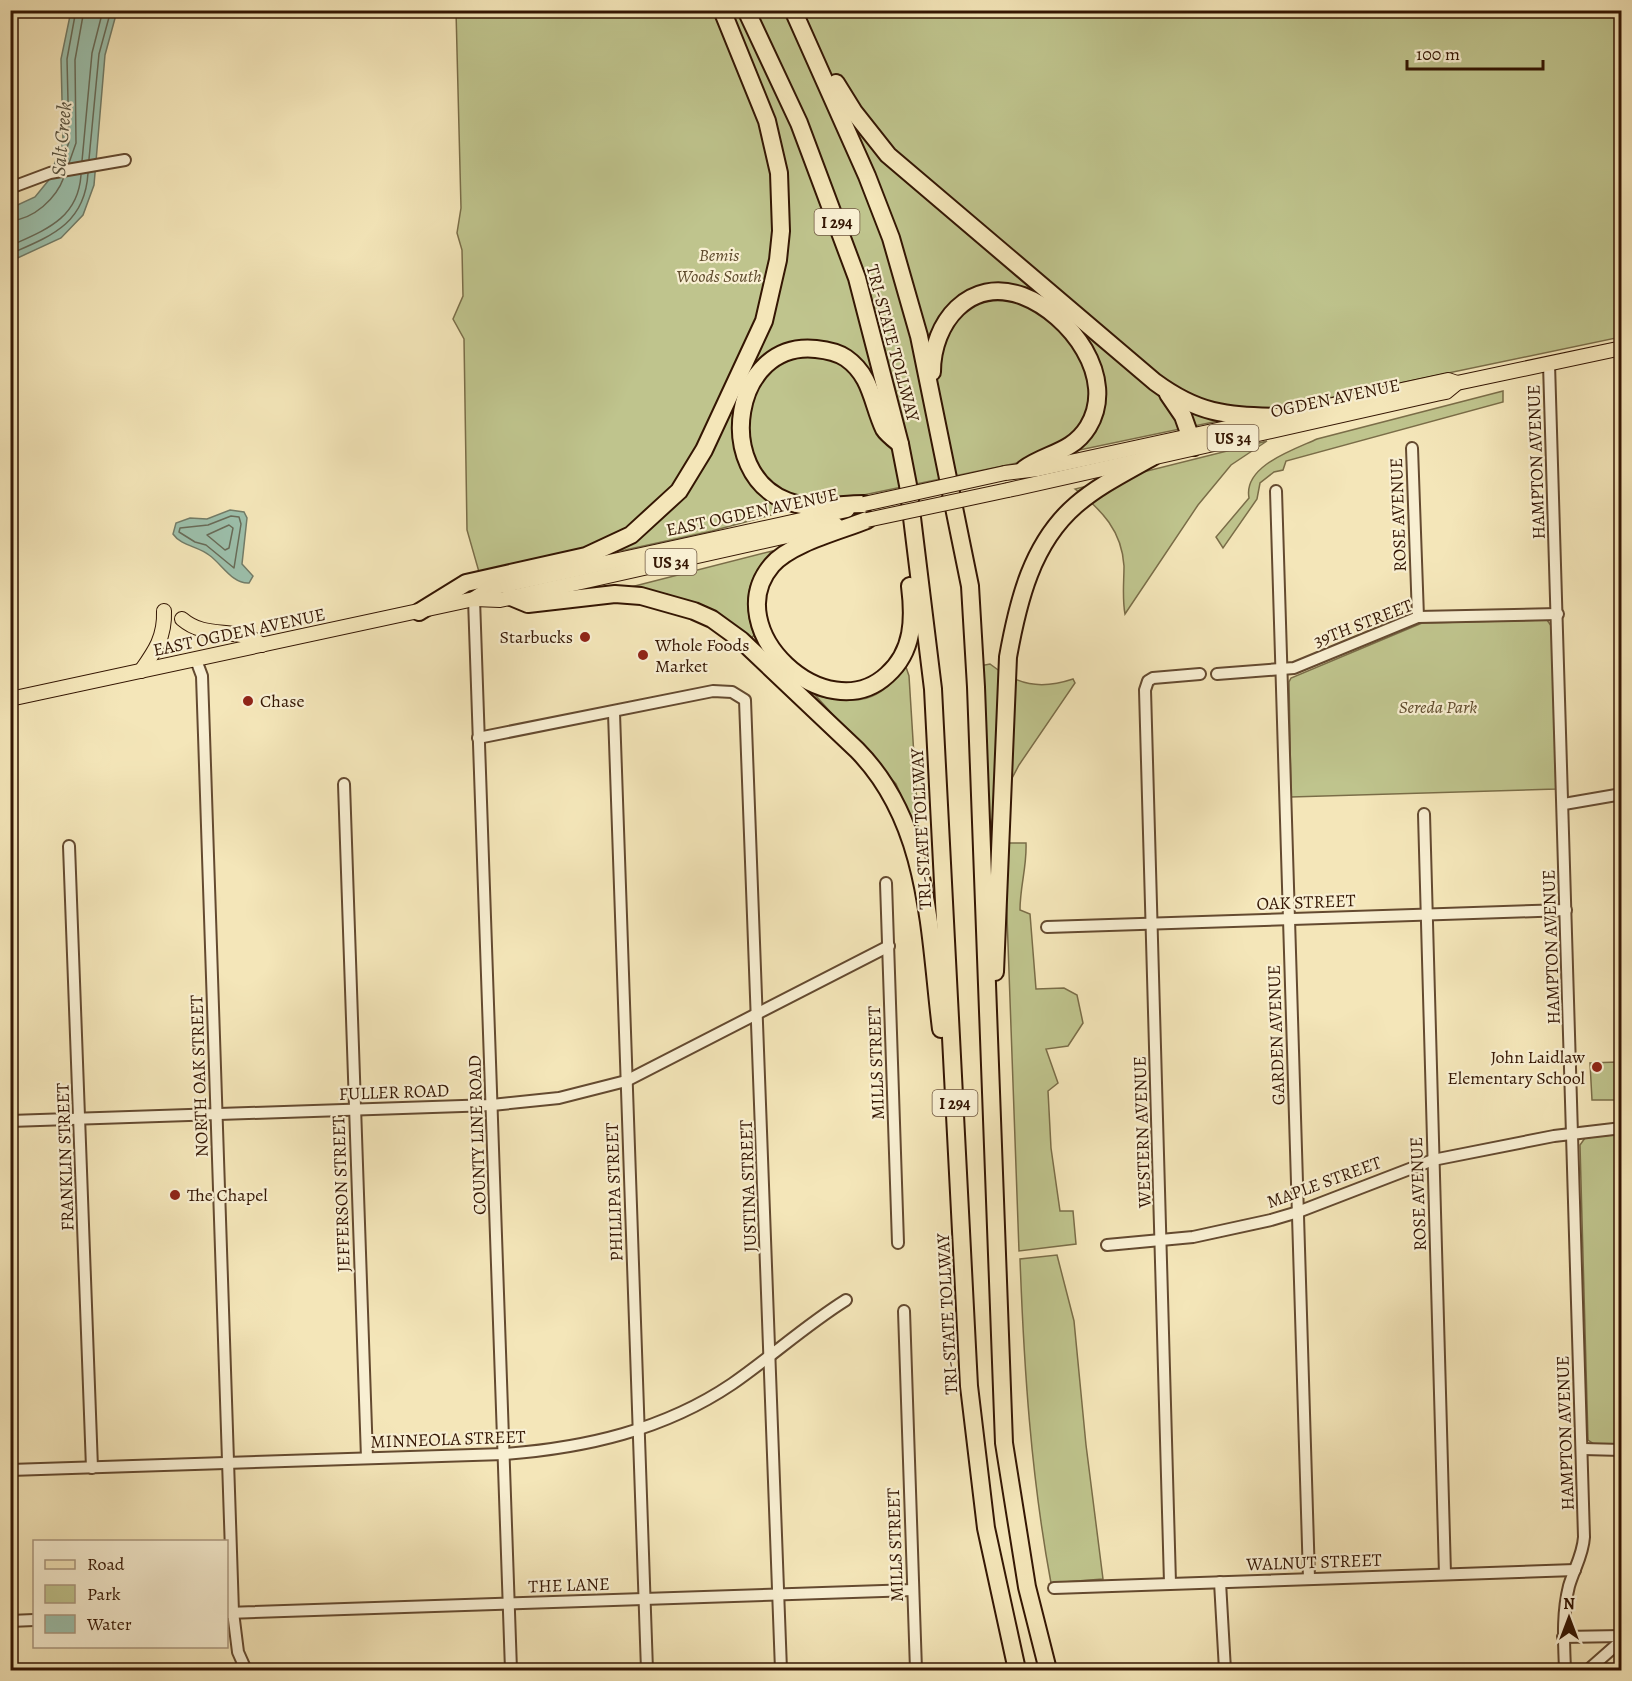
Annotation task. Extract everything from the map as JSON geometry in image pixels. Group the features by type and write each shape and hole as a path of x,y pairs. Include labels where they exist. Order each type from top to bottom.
{"highway":[{"path":"419,612 466,583 586,556 631,535 679,492 704,450 764,321 778,260 781,231 779,173 767,121 723,10"},
{"name":"TRI-STATE TOLLWAY","path":"746,10 799,123 837,220 874,338 900,444 915,532 933,689 969,1386 986,1528 1017,1671"},
{"name":"TRI-STATE TOLLWAY","path":"793,10 867,176 891,238 919,336 942,439 970,586 990,1039 1004,1443 1025,1577 1048,1671"},
{"path":"801,30 828,68 854,112 888,155 1164,389 1184,401 1218,414 1279,417"},
{"path":"942,439 932,376 932,359 939,332 955,309 980,295 994,292 1021,296 1051,312 1066,326 1089,359 1098,389 1094,414 1082,435 1065,450 1036,460 1024,469"},
{"path":"866,512 804,506 771,494 759,484 745,461 741,430 744,405 752,382 771,360 793,349 807,348 834,352 846,358 863,375 872,391 884,430 900,444"},
{"path":"1164,389 1182,415 1193,442"},
{"path":"990,1039 999,924 1008,657 1016,611 1038,550 1050,533 1076,505 1154,456"},
{"path":"866,512 784,554 772,565 759,592 757,610 761,629 771,647 801,677 826,688 842,691 866,688 884,678 899,662 911,635 912,602 907,564 915,532"},
{"path":"511,597 528,604 615,594 641,596 694,611 712,619 741,640 875,768 896,800 908,829 923,884 949,1097 956,1120"}],"main road":[{"name":"OGDEN AVENUE","path":"1005,473 1193,442 1446,392 1457,383 1622,348"},
{"name":"OGDEN AVENUE","path":"1008,490 1154,456 1279,417 1448,380 1457,383"},
{"name":"EAST OGDEN AVENUE","path":"10,699 474,599 500,600 866,512 1005,473"},
{"name":"EAST OGDEN AVENUE","path":"474,599 491,588 844,511 866,512 1008,490"},
{"path":"141,671 159,646 165,629 164,611"},
{"path":"182,619 191,627 208,633 248,636 262,645"}],"street":[{"path":"10,188 50,173 125,160"},
{"name":"HAMPTON AVENUE","path":"1549,364 1584,1546 1567,1596 1563,1637 1565,1671"},
{"name":"ROSE AVENUE","path":"1412,448 1418,617"},
{"name":"GARDEN AVENUE","path":"1276,491 1309,1578"},
{"name":"COUNTY LINE ROAD","path":"474,599 511,1671"},
{"name":"39TH STREET","path":"1217,674 1283,671 1418,617 1558,614"},
{"name":"NORTH OAK STREET","path":"195,660 202,679 229,1463 230,1613 238,1652 246,1671"},
{"name":"WESTERN AVENUE","path":"1170,1583 1145,690 1148,681 1158,677 1200,674"},
{"name":"JUSTINA STREET","path":"614,713 713,691 732,692 745,700 781,1671"},
{"path":"478,738 614,713"},
{"name":"PHILLIPA STREET","path":"614,713 647,1671"},
{"name":"JEFFERSON STREET","path":"344,784 367,1458"},
{"path":"1563,804 1622,794"},
{"name":"ROSE AVENUE","path":"1424,814 1445,1574"},
{"name":"FRANKLIN STREET","path":"69,846 92,1468"},
{"name":"MILLS STREET","path":"886,883 898,1243"},
{"name":"OAK STREET","path":"1047,927 1566,910"},
{"name":"FULLER ROAD","path":"10,1121 492,1105 559,1098 626,1081 889,946"},
{"name":"MAPLE STREET","path":"1107,1245 1193,1237 1298,1212 1433,1160 1573,1133 1622,1128"},
{"name":"MINNEOLA STREET","path":"10,1470 504,1454 580,1446 638,1430 701,1402 770,1357 846,1300"},
{"name":"MILLS STREET","path":"904,1311 916,1671"},
{"path":"1582,1449 1622,1450"},
{"name":"WALNUT STREET","path":"1054,1588 1575,1570"},
{"path":"1220,1582 1225,1671"},
{"name":"THE LANE","path":"230,1613 913,1590"},
{"path":"10,1621 33,1620"},
{"path":"1563,1637 1622,1638"},
{"path":"1588,1671 1622,1638"}],"green space":[{"name":"Bemis Woods South","path":"456,11 1621,11 1621,337 782,512 712,531 625,550 479,572 467,530 464,339 453,319 463,296 462,250 457,233 461,208"},
{"path":"1503,391 1503,402 1286,461 1283,470 1274,472 1260,483 1257,499 1223,548 1216,537 1249,498 1249,487 1254,477 1262,468 1283,454 1317,439"},
{"path":"1267,441 1231,465 1198,505 1125,614 1124,566 1115,532 1102,513 1075,489"},
{"path":"772,551 757,571 749,590 748,611 754,635 751,639 705,607 666,594 627,588"},
{"name":"Sereda Park","path":"1547,620 1552,627 1556,789 1291,797 1289,682 1291,678 1422,623"},
{"path":"990,664 1010,677 1029,684 1050,684 1073,679 1075,683 1019,765 994,812 986,848 979,666"},
{"path":"906,667 909,676 919,836 896,784 815,695 843,700 866,698 886,688"},
{"path":"1009,843 1026,843 1020,910 1030,914 1036,989 1064,988 1077,995 1083,1023 1068,1046 1046,1049 1058,1083 1048,1091 1051,1148 1060,1211 1073,1211 1076,1244 1019,1251 1005,860"},
{"path":"1617,1062 1618,1100 1592,1100 1590,1063"},
{"path":"1621,1134 1621,1444 1594,1444 1588,1440 1580,1145 1585,1138"},
{"path":"1057,1255 1074,1321 1086,1445 1103,1579 1051,1583 1038,1503 1030,1422 1020,1259"}],"water":[{"path":"71,11 117,11 105,55 94,185 83,215 61,238 11,261 11,208 35,197 48,181 63,141 61,59"},
{"path":"230,510 244,512 247,518 242,564 253,576 249,583 237,580 209,555 180,541 173,534 176,523 190,518 207,519"}],"place":[{"name":"Starbucks","path":"585,637"},
{"name":"Whole Foods Market","path":"643,655"},
{"name":"Chase","path":"248,701"},
{"name":"John Laidlaw Elementary School","path":"1597,1067"},
{"name":"The Chapel","path":"175,1195"}],"water label":[{"name":"Salt Creek","path":"61,139"}]}
